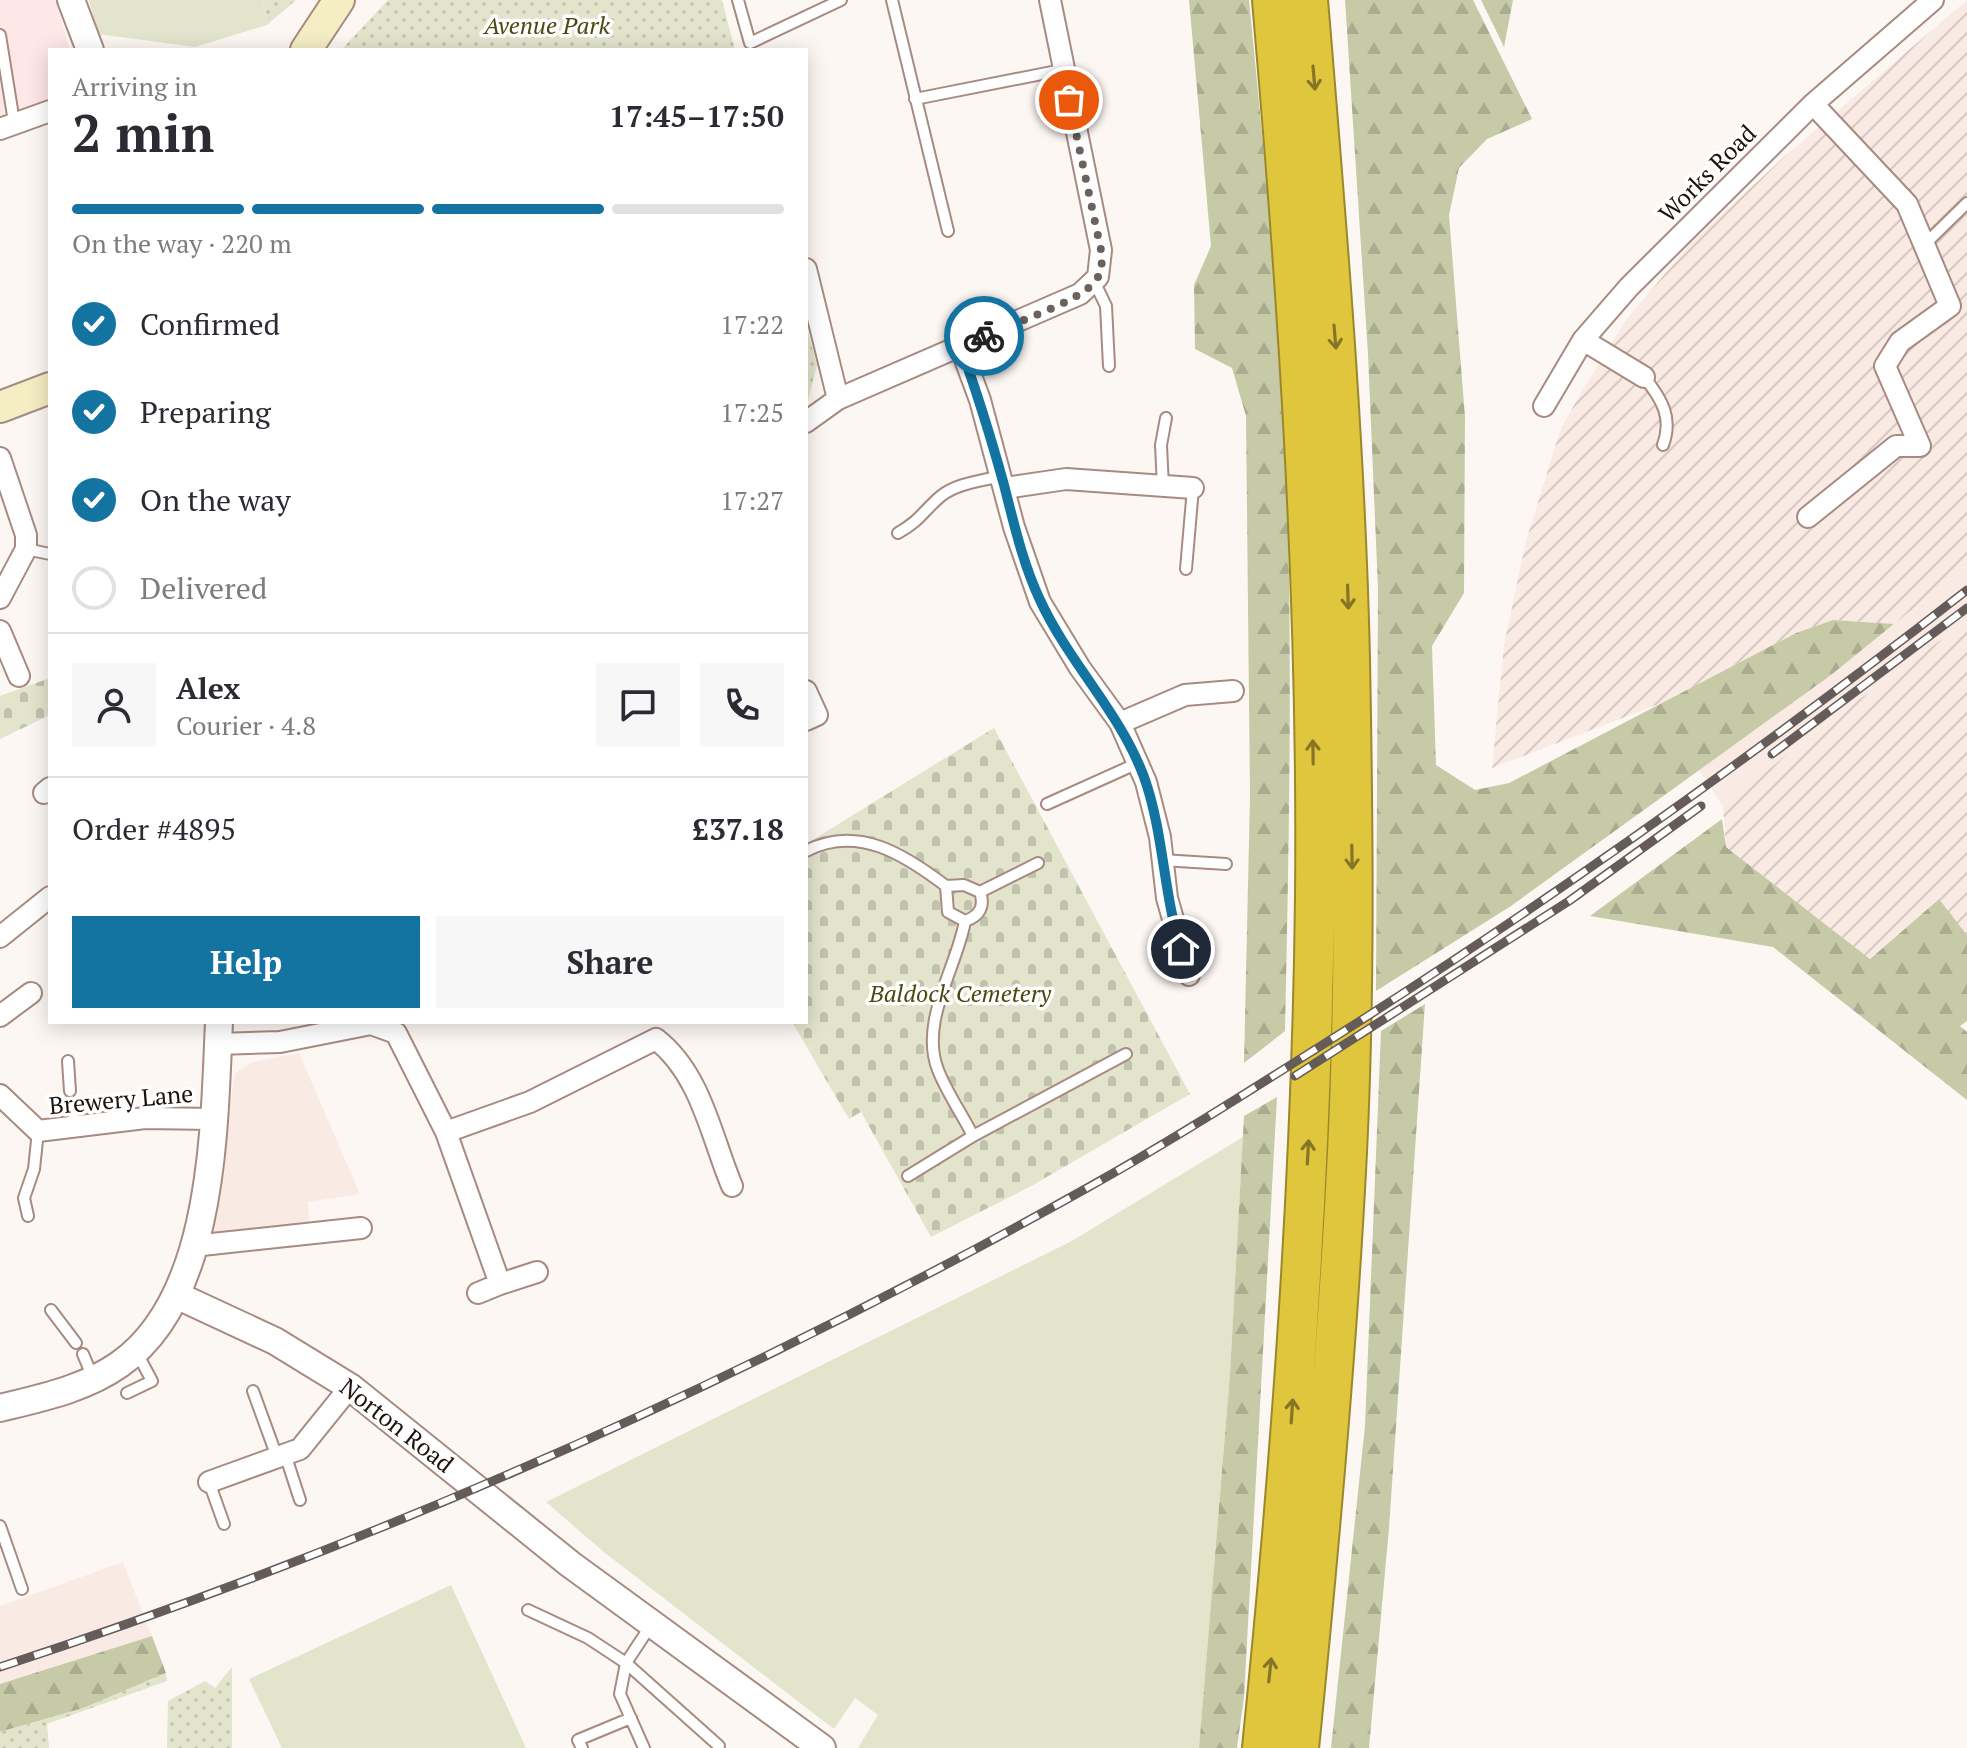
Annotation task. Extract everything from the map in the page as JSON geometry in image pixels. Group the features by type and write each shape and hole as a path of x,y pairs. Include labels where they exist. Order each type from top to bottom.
{"highway":[{"path":"1262,1748 1285,1522 1299,1319 1315,895 1312,660 1303,409 1272,0"},
{"path":"1299,1748 1322,1526 1347,1149 1352,893 1350,657 1341,408 1308,0"}],"main road":[{"path":"307,48 339,0"},
{"path":"0,407 48,389"}],"street":[{"path":"71,0 89,48"},
{"path":"808,421 838,399 1080,294 1095,283 1101,271 1101,250 1050,0"},
{"name":"Works Road","path":"1544,406 1583,340 1629,287 1813,104 1933,0"},
{"path":"1808,517 1896,446 1920,446 1888,380 1885,366 1900,342 1950,306 1907,204 1813,104"},
{"path":"7,126 48,112"},
{"path":"808,277 838,399"},
{"path":"1583,340 1644,377"},
{"path":"960,346 980,400 1027,568 1040,602 1120,723 1138,763 1156,823 1170,910 1189,975"},
{"path":"0,458 23,523 26,549 1,593"},
{"path":"1003,482 1066,479 1193,488"},
{"path":"0,631 19,676"},
{"path":"1120,723 1185,695 1233,691"},
{"path":"808,695 817,715 808,719"},
{"path":"0,937 48,899"},
{"path":"0,1016 31,993"},
{"path":"0,1408 57,1394 93,1379 136,1351 155,1331 176,1295 193,1246 207,1179 219,1033 280,1042 371,1024 402,1027 446,1132 500,1284"},
{"path":"446,1132 530,1102 656,1031 694,1087 732,1186"},
{"name":"Brewery Lane","path":"0,1095 38,1131 76,1129 145,1118 214,1119"},
{"path":"193,1246 361,1228"},
{"path":"478,1293 537,1272"},
{"name":"Norton Road","path":"176,1295 275,1341 350,1387 651,1625 822,1748"},
{"path":"209,1482 281,1456 309,1442 350,1387"}],"lane":[{"path":"738,0 750,43 841,0"},
{"path":"892,0 948,231"},
{"path":"0,35 7,126"},
{"path":"915,99 1062,70"},
{"path":"1924,245 1967,203"},
{"path":"1095,283 1106,306 1109,366"},
{"path":"1644,377 1667,414 1669,429 1663,445"},
{"path":"1163,487 1161,445 1166,418"},
{"path":"898,533 920,520 941,496 955,487 1003,482"},
{"path":"1186,569 1193,488"},
{"path":"26,549 48,554"},
{"path":"1047,804 1138,763"},
{"path":"808,850 833,840 868,842 908,859 946,886 964,885 980,892"},
{"path":"1162,860 1226,864"},
{"path":"980,892 1038,863"},
{"path":"946,886 948,912 965,921 974,918 982,906 980,892"},
{"path":"965,921 934,1023 934,1043 937,1069 973,1136"},
{"path":"908,1176 973,1136 1126,1054"},
{"path":"68,1061 70,1091"},
{"path":"71,1104 76,1129"},
{"path":"28,1216 24,1198 34,1169 38,1131"},
{"path":"51,1310 76,1343"},
{"path":"127,1393 152,1381 136,1351"},
{"path":"83,1354 93,1379"},
{"path":"253,1391 300,1500"},
{"path":"209,1482 224,1524"},
{"path":"0,1526 22,1589"},
{"path":"528,1610 588,1638 626,1663 719,1746"},
{"path":"644,1748 620,1694 626,1663 651,1625"},
{"path":"582,1748 578,1740 631,1718"}],"shaded area":[{"path":"0,0 55,0 69,48 48,48 48,103 0,120"},
{"path":"1967,0 1967,566 1894,624 1833,620 1796,633 1664,702 1492,768 1504,645 1526,541 1561,428 1585,386 1626,320 1691,243 1784,157"},
{"path":"1967,566 1967,621 1820,728 1723,806 1699,770 1831,675"},
{"path":"1967,621 1967,935 1938,899 1870,959 1726,847 1723,806 1820,728"},
{"path":"299,1053 360,1194 308,1202 309,1221 210,1238 235,1073 253,1062"},
{"path":"123,1562 166,1673 0,1732 0,1606"}],"green space":[{"path":"89,0 263,0 267,25 195,47 98,34"},
{"path":"263,0 296,0 267,25"},
{"name":"Avenue Park","path":"388,0 722,0 734,48 343,48"},
{"path":"1189,0 1249,0 1280,347 1290,676 1285,1031 1244,1063 1250,796 1246,416 1232,368 1195,349 1194,285 1211,246"},
{"path":"1345,0 1473,0 1532,119 1487,139 1459,168 1449,215 1465,417 1464,593 1432,646 1436,765 1475,790 1509,783 1796,633 1833,620 1894,624 1831,675 1511,906 1376,991 1378,589 1368,354"},
{"path":"1481,0 1513,0 1504,47"},
{"path":"808,332 817,365 808,400"},
{"path":"48,679 48,716 0,739 0,696"},
{"name":"Baldock Cemetery","path":"994,728 1190,1094 1033,1185 931,1237 861,1112 849,1119 793,1024 808,1024 808,843"},
{"path":"1722,819 1726,847 1870,959 1939,899 1967,935 1967,1021 1960,1026 1967,1032 1967,1100 1773,947 1590,916"},
{"path":"1425,1004 1389,1528 1369,1748 1331,1748 1365,1426 1381,1031"},
{"path":"1277,1097 1244,1697 1237,1748 1199,1748 1230,1374 1244,1116"},
{"path":"1243,1137 1230,1374 1199,1748 858,1748 878,1715 855,1698 834,1729 605,1553 546,1502 1070,1242"},
{"path":"451,1585 526,1748 282,1748 249,1679"},
{"path":"152,1636 166,1673 84,1708 0,1732 0,1684"},
{"path":"232,1667 232,1748 167,1748 168,1701 205,1681 215,1688"},
{"path":"166,1673 167,1681 47,1724 49,1748 0,1748 0,1732 84,1708"}],"railway":[{"path":"0,1667 280,1567 555,1454 824,1327 1087,1188 1319,1047 1485,939 1649,827 1967,590"},
{"path":"1772,754 1967,608"},
{"path":"1295,1076 1569,901 1701,806"}],"way so far":[{"path":"984,336 1080,294 1095,283 1101,271 1101,250 1069,100"}],"route":[{"path":"984,336 960,346 980,400 1027,568 1040,602 1080,668 1120,723 1135,754 1146,782 1160,837 1167,898 1181,949"}]}
